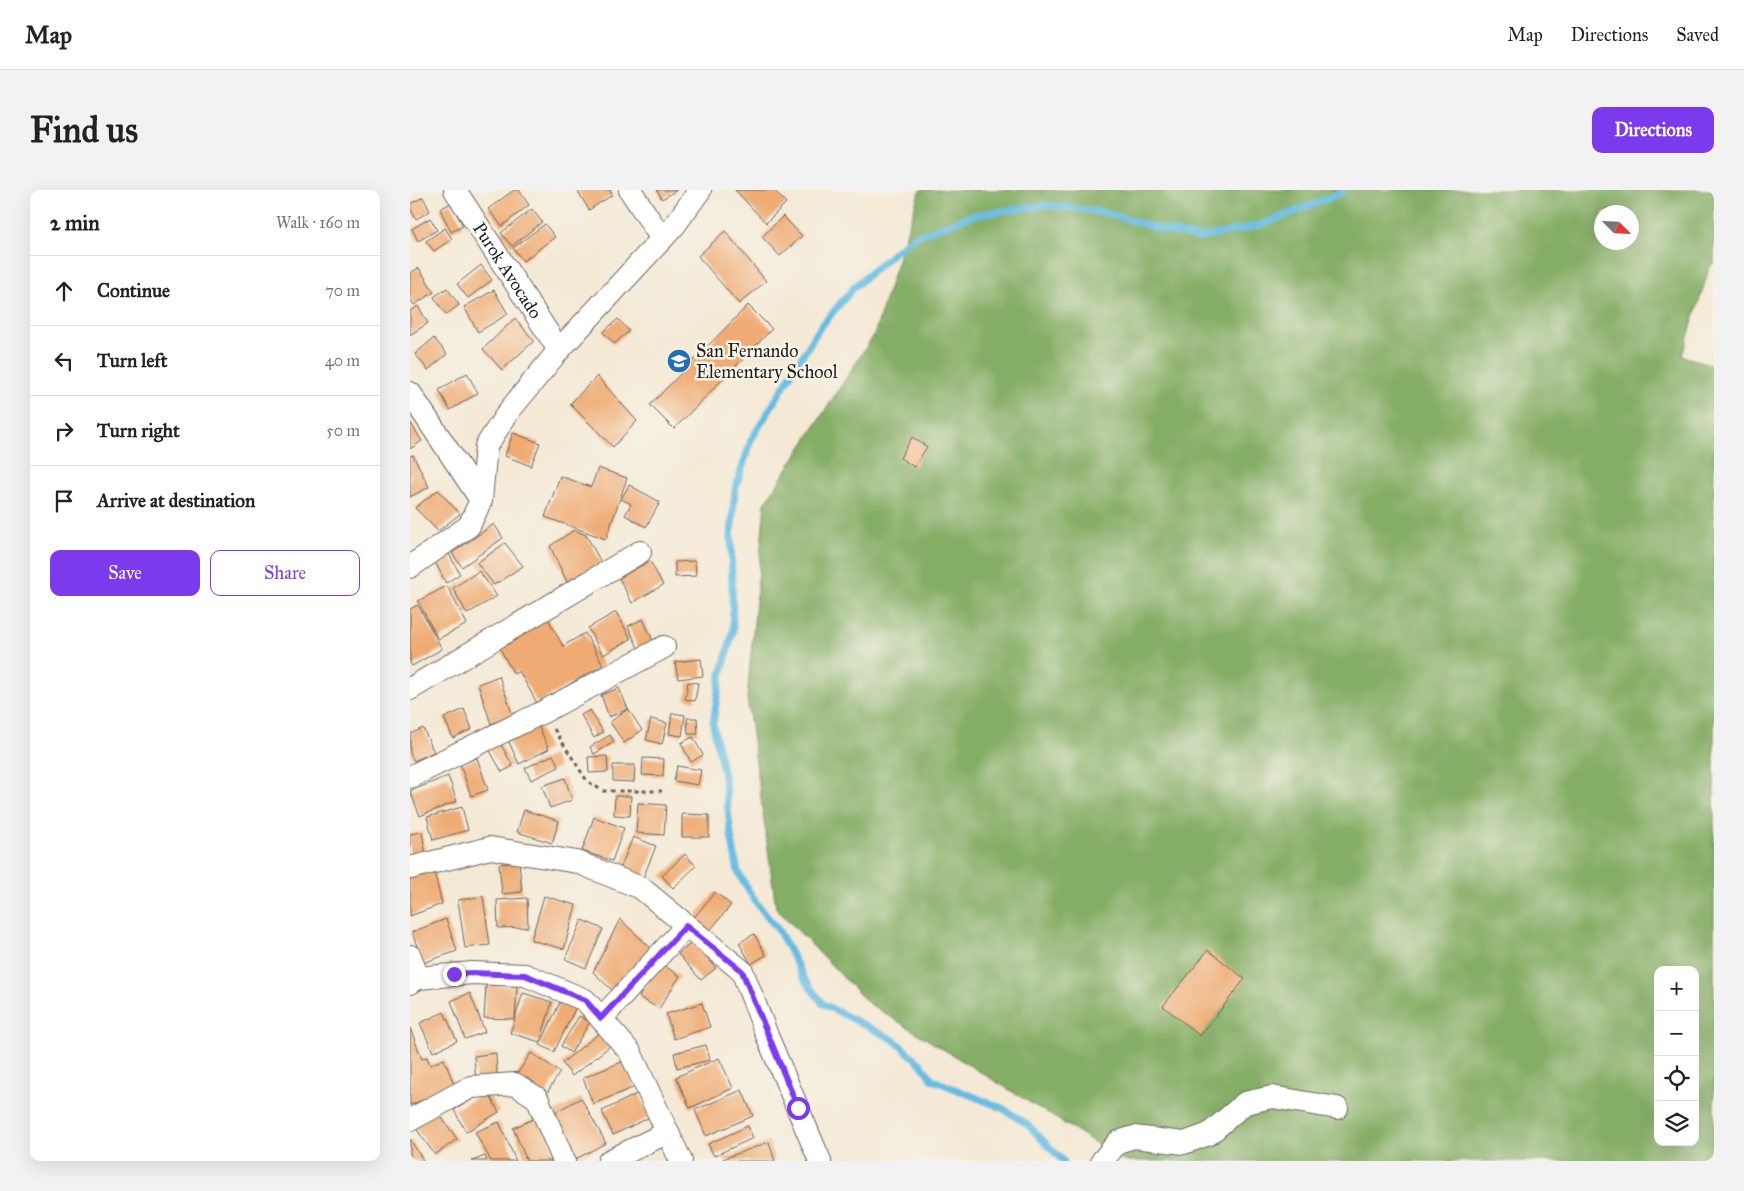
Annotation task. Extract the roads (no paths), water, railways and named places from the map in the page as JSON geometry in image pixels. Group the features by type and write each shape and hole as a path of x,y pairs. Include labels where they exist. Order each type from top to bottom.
{"street":[{"name":"Purok Avocado","path":"456,190 559,350"},
{"path":"630,190 662,238"},
{"path":"410,567 468,526 482,500 486,446 509,411 559,350 674,226 700,190"},
{"path":"410,393 482,500"},
{"path":"410,689 640,552"},
{"path":"410,777 544,712 664,647"},
{"path":"410,868 490,848 577,862 641,888 742,971 820,1161"},
{"path":"601,1018 686,926"},
{"path":"410,956 414,981 472,973 525,975 585,1000 630,1052 680,1161"},
{"path":"410,1120 471,1087 515,1084 537,1098 564,1161"},
{"path":"1102,1161 1118,1142 1134,1137 1184,1143 1209,1134 1245,1103 1272,1097 1337,1108"},
{"path":"609,1161 668,1132"}],"waterway":[{"path":"1063,1161 1027,1124 1002,1108 933,1080 920,1063 894,1040 823,1004 806,982 779,931 755,901 738,872 731,835 724,776 713,724 720,679 733,631 731,536 735,490 751,440 819,329 854,287 914,237 974,215 1047,205 1103,212 1160,229 1200,238 1261,225 1339,194 1343,190"}],"place":[{"name":"San Fernando Elementary School","path":"679,361"}]}
